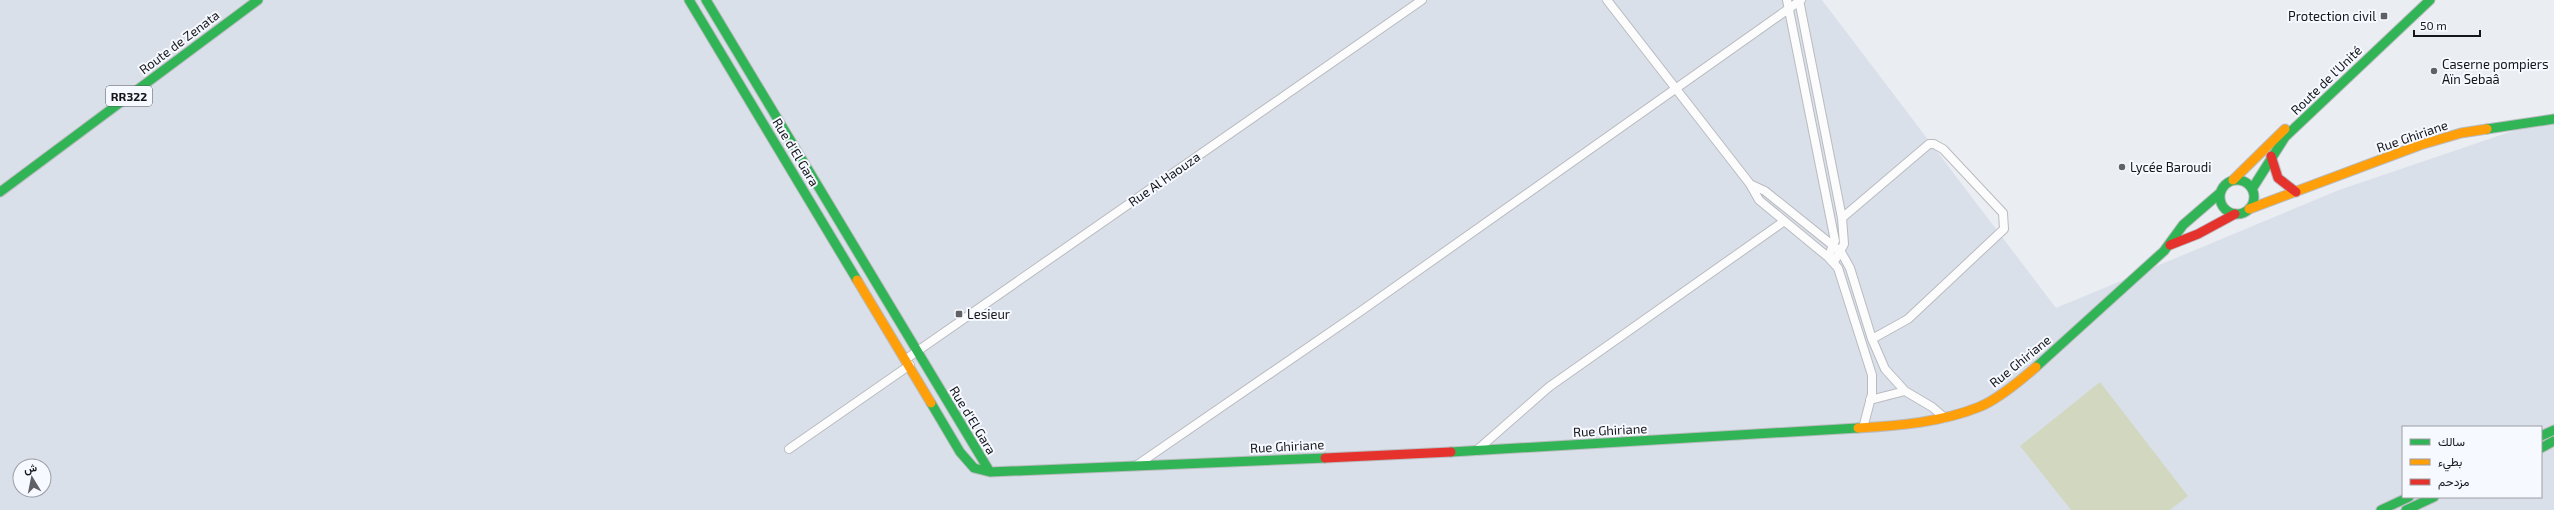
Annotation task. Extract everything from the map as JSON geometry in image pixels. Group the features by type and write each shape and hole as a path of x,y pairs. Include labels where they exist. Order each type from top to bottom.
{"street":[{"name":"Route de Zenata","path":"0,192 258,0"},
{"name":"Rue d'El Gara","path":"689,0 965,459 974,468 990,472"},
{"name":"Rue d'El Gara","path":"706,0 990,472"},
{"name":"Rue Al Haouza","path":"788,449 908,362 917,352 1422,0"},
{"path":"1607,0 1675,90 1750,184 1759,200 1783,222 1831,260 1842,278 1872,375 1873,387 1863,428"},
{"path":"1787,0 1838,249"},
{"path":"1137,466 1675,90 1800,0 1842,218 1845,241 1831,260"},
{"name":"Route de l'Unité","path":"2253,192 2271,156 2285,137 2420,0"},
{"name":"Route de l'Unité","path":"2234,180 2341,80 2430,0"},
{"name":"Rue Ghiriane","path":"2248,209 2284,197 2420,145 2461,133 2554,119"},
{"path":"1842,218 1929,144 1934,144 1943,149 2003,213 2004,229 1908,319 1872,339"},
{"path":"2271,156 2273,170 2279,182 2296,192"},
{"path":"2234,180 2246,183 2253,192 2252,204 2248,209 2235,214 2223,207 2220,193 2225,185 2234,180"},
{"path":"1750,184 1765,191 1838,249 1850,268 1872,339 1885,369 1905,391 1932,407 1945,418"},
{"name":"Rue Ghiriane","path":"2253,192 2284,197"},
{"name":"Rue Ghiriane","path":"990,472 1476,451 1863,428 1945,418 1980,407 2005,393 2029,374 2170,245 2183,225 2220,193"},
{"name":"Rue Ghiriane","path":"2170,245 2198,234 2235,214"},
{"path":"1476,451 1548,387 1783,222"},
{"path":"1870,400 1905,391"},
{"path":"2542,436 2554,430"},
{"path":"2542,448 2554,442"},
{"path":"2381,510 2407,498"},
{"path":"2406,510 2432,498"}],"shaded area":[{"path":"0,0 1822,0 2056,308 2339,190 2554,117 2554,510 0,510"}],"green space":[{"path":"2100,382 2188,496 2170,510 2071,510 2020,446"}],"traffic: fast":[{"path":"0,192 258,0"},
{"path":"689,0 857,280"},
{"path":"706,0 990,472"},
{"path":"2252,189 2285,137 2430,0"},
{"path":"2487,129 2554,119"},
{"path":"2237,180 2249,185 2254,197 2249,209 2237,214 2225,209 2220,197 2225,185 2237,180"},
{"path":"2036,367 2164,251 2183,225 2220,193"},
{"path":"931,403 960,452 974,468 990,472 1325,458"},
{"path":"1451,452 1858,428"},
{"path":"2542,436 2554,430"},
{"path":"2542,447 2554,441"},
{"path":"2381,510 2407,498"},
{"path":"2406,510 2432,498"}],"traffic: slow":[{"path":"2233,180 2285,129"},
{"path":"2249,209 2420,145 2461,133 2487,129"},
{"path":"857,280 931,403"},
{"path":"1858,428 1889,426 1935,420 1965,412 1986,404 2001,395 2036,367"}],"traffic: jam":[{"path":"2271,156 2278,178 2296,192"},
{"path":"2170,245 2198,234 2235,214"},
{"path":"1325,458 1451,452"}],"place":[{"name":"Protection civil","path":"2384,16"},
{"name":"Caserne pompiers Aïn Sebaâ","path":"2434,71"},
{"name":"Lycée Baroudi","path":"2122,167"},
{"name":"Lesieur","path":"959,314"}]}
